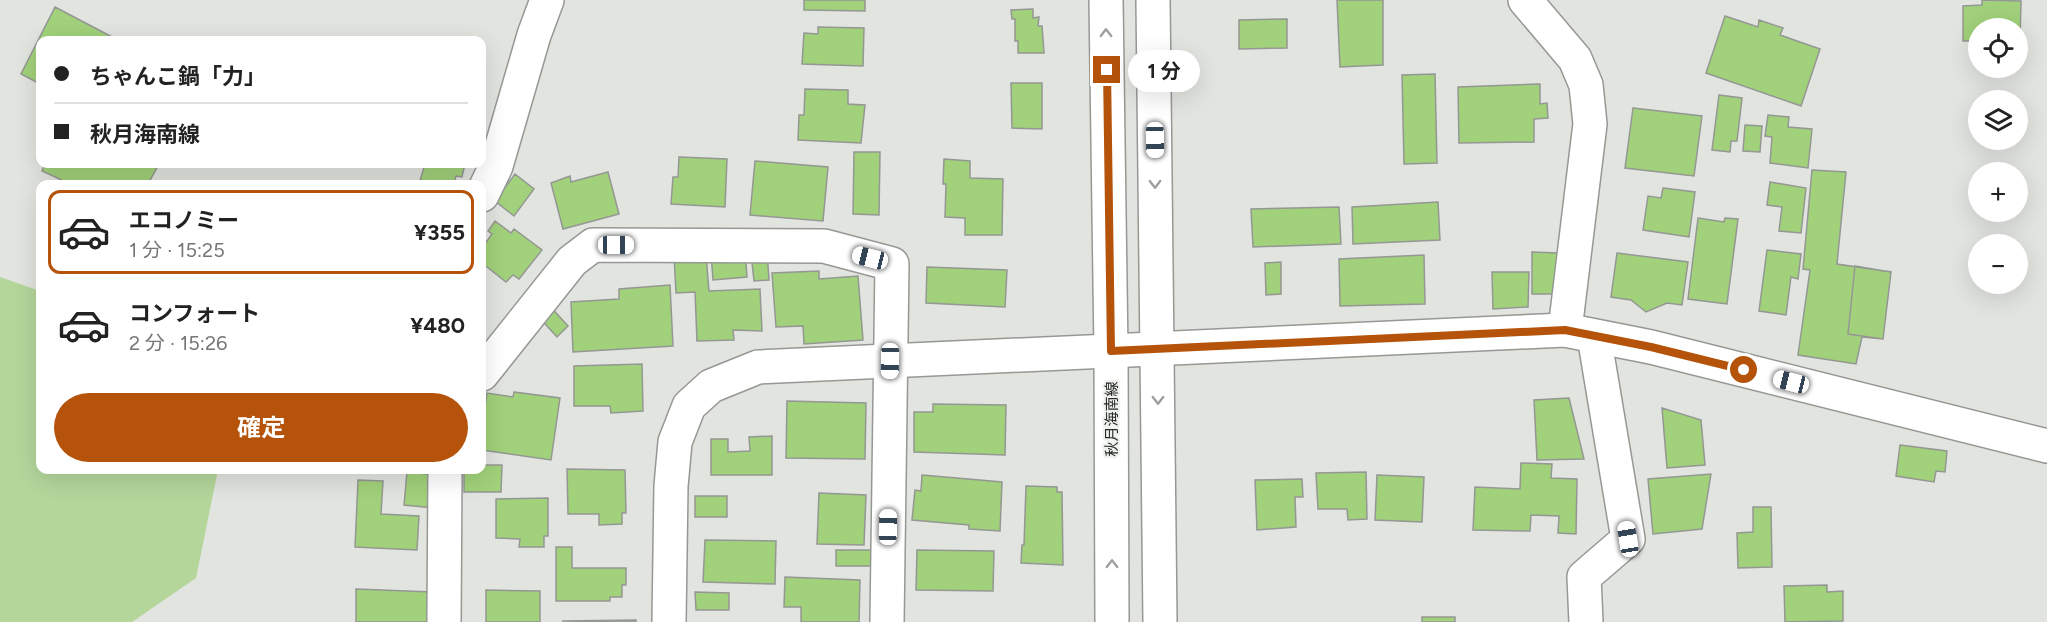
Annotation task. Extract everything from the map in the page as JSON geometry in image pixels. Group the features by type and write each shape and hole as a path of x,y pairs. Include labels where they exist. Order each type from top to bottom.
{"street":[{"path":"486,186 496,165 534,35 547,0"},
{"name":"秋月海南線","path":"1106,0 1112,622"},
{"path":"1153,0 1160,622"},
{"path":"1525,0 1575,58 1586,85 1590,124 1580,333 1628,539 1584,577 1586,622"},
{"path":"486,369 572,261 593,245 824,246 892,264 887,622"},
{"path":"669,622 671,486 675,442 689,406 711,386 758,367 1580,333 1651,347 2047,446"},
{"path":"444,622 445,474"}],"green space":[{"path":"0,277 36,290 36,474 217,474 196,578 132,622 0,622"}],"building":[{"path":"804,0 865,0 865,11 804,10"},
{"path":"1337,0 1383,0 1383,65 1340,67"},
{"path":"1982,0 2021,1 2021,18 1968,18 1968,41 1963,41 1963,6 1982,5"},
{"path":"55,7 110,36 40,36"},
{"path":"1033,9 1033,18 1039,17 1038,26 1042,26 1044,53 1018,53 1018,41 1015,41 1015,19 1012,19 1011,10"},
{"path":"1725,16 1758,27 1759,20 1783,28 1780,35 1820,49 1801,106 1706,73"},
{"path":"1287,19 1287,48 1239,49 1239,20"},
{"path":"818,27 864,28 863,66 802,64 804,33 818,34"},
{"path":"36,44 36,82 21,74"},
{"path":"1435,74 1437,163 1404,164 1402,75"},
{"path":"1011,83 1042,83 1042,129 1012,128"},
{"path":"1540,84 1540,104 1547,103 1548,118 1534,119 1534,142 1459,143 1458,87"},
{"path":"805,89 848,90 848,104 865,105 861,143 798,140 799,115 804,115"},
{"path":"1719,95 1742,98 1737,141 1731,141 1730,152 1712,150"},
{"path":"1633,108 1702,116 1694,176 1625,168"},
{"path":"1768,115 1789,117 1788,127 1812,129 1808,168 1770,163 1772,137 1765,136"},
{"path":"1745,125 1762,126 1760,152 1743,151"},
{"path":"854,152 880,152 879,215 853,214"},
{"path":"679,157 727,159 725,207 671,204 673,177 678,177"},
{"path":"944,159 970,161 970,178 1003,179 1002,235 965,235 965,218 945,217"},
{"path":"755,161 828,167 823,221 750,215"},
{"path":"43,168 157,168 150,180 61,180 42,171"},
{"path":"424,168 464,168 462,177 456,176 455,180 420,180"},
{"path":"1812,170 1846,172 1837,264 1891,272 1883,339 1862,337 1856,364 1798,355 1810,270 1803,269"},
{"path":"608,172 619,214 563,229 551,183 570,176 571,182"},
{"path":"515,174 534,189 514,216 495,201"},
{"path":"1770,182 1806,188 1801,233 1779,231 1782,207 1767,205"},
{"path":"1663,188 1695,192 1689,237 1643,230 1648,196 1661,198"},
{"path":"1438,202 1440,240 1353,244 1352,207"},
{"path":"1339,207 1341,244 1253,247 1251,209"},
{"path":"1698,218 1724,222 1725,218 1738,219 1727,304 1688,299"},
{"path":"495,221 511,233 514,229 542,250 519,279 513,275 506,282 486,266 486,242 492,234 488,231"},
{"path":"745,250 747,277 713,280 711,253"},
{"path":"1767,250 1801,254 1798,279 1791,277 1786,315 1759,311"},
{"path":"767,251 769,280 754,281 751,253"},
{"path":"1532,252 1559,253 1559,294 1532,294"},
{"path":"1617,253 1688,262 1682,305 1667,303 1646,312 1631,300 1611,297"},
{"path":"674,255 706,255 709,291 760,289 762,331 733,330 734,340 697,341 695,292 676,293"},
{"path":"1424,255 1425,304 1340,306 1339,259"},
{"path":"1281,262 1281,294 1266,295 1265,263"},
{"path":"1855,266 1891,272 1883,339 1848,334"},
{"path":"927,267 1007,270 1005,307 926,303"},
{"path":"819,271 819,279 858,276 863,340 804,344 803,326 776,327 772,273"},
{"path":"1492,272 1529,272 1528,307 1493,309"},
{"path":"670,285 673,346 573,352 571,302 619,299 619,289"},
{"path":"547,303 568,326 557,337 536,314"},
{"path":"642,364 643,411 611,413 610,406 574,406 574,366"},
{"path":"514,392 560,398 551,460 486,451 487,393 513,397"},
{"path":"1569,398 1584,459 1537,460 1534,400"},
{"path":"787,401 866,403 865,459 786,458"},
{"path":"933,404 1006,405 1005,455 914,452 914,412 933,412"},
{"path":"1662,408 1701,420 1705,465 1667,468"},
{"path":"772,436 772,475 711,475 711,439 728,439 728,452 750,451 749,437"},
{"path":"1900,445 1947,451 1945,472 1936,471 1934,482 1896,476"},
{"path":"1521,463 1552,464 1551,478 1577,479 1576,534 1558,533 1559,516 1531,515 1530,531 1473,530 1475,487 1520,489"},
{"path":"486,465 502,465 501,492 464,492 464,474 486,474"},
{"path":"567,469 625,470 626,513 622,513 622,524 599,525 599,514 568,514"},
{"path":"1366,472 1367,519 1348,520 1347,509 1318,509 1316,473"},
{"path":"407,474 437,475 434,508 404,505"},
{"path":"1711,474 1702,529 1653,534 1648,479"},
{"path":"922,475 1002,482 1000,531 969,529 969,525 912,520 915,490 921,491"},
{"path":"1377,475 1424,477 1422,522 1375,520"},
{"path":"1302,479 1303,497 1295,497 1296,527 1257,530 1255,480"},
{"path":"358,480 383,481 381,514 419,516 417,550 355,547"},
{"path":"1026,486 1057,487 1057,492 1062,492 1063,565 1021,563 1022,545 1024,545"},
{"path":"819,493 866,495 864,545 817,544"},
{"path":"695,496 727,496 727,517 695,517"},
{"path":"548,498 548,536 544,536 544,547 519,547 520,539 496,538 496,499"},
{"path":"1753,507 1771,507 1772,567 1738,568 1737,533 1753,532"},
{"path":"705,540 776,541 775,584 703,582"},
{"path":"556,547 572,547 572,568 626,568 626,585 622,585 622,597 610,597 610,601 556,601"},
{"path":"836,550 871,550 872,566 836,566"},
{"path":"917,550 994,551 993,591 916,590"},
{"path":"785,577 860,580 859,622 801,622 801,607 784,607"},
{"path":"1827,585 1827,592 1843,591 1843,621 1785,622 1784,586"},
{"path":"356,589 432,592 431,622 356,622"},
{"path":"486,590 540,591 540,622 486,622"},
{"path":"695,592 729,593 729,610 696,610"},
{"path":"1422,617 1455,617 1455,622 1422,622"},
{"path":"636,620 636,622 562,621"}],"route":[{"path":"1107,70 1111,351 1565,330 1651,347 1744,370"}]}
